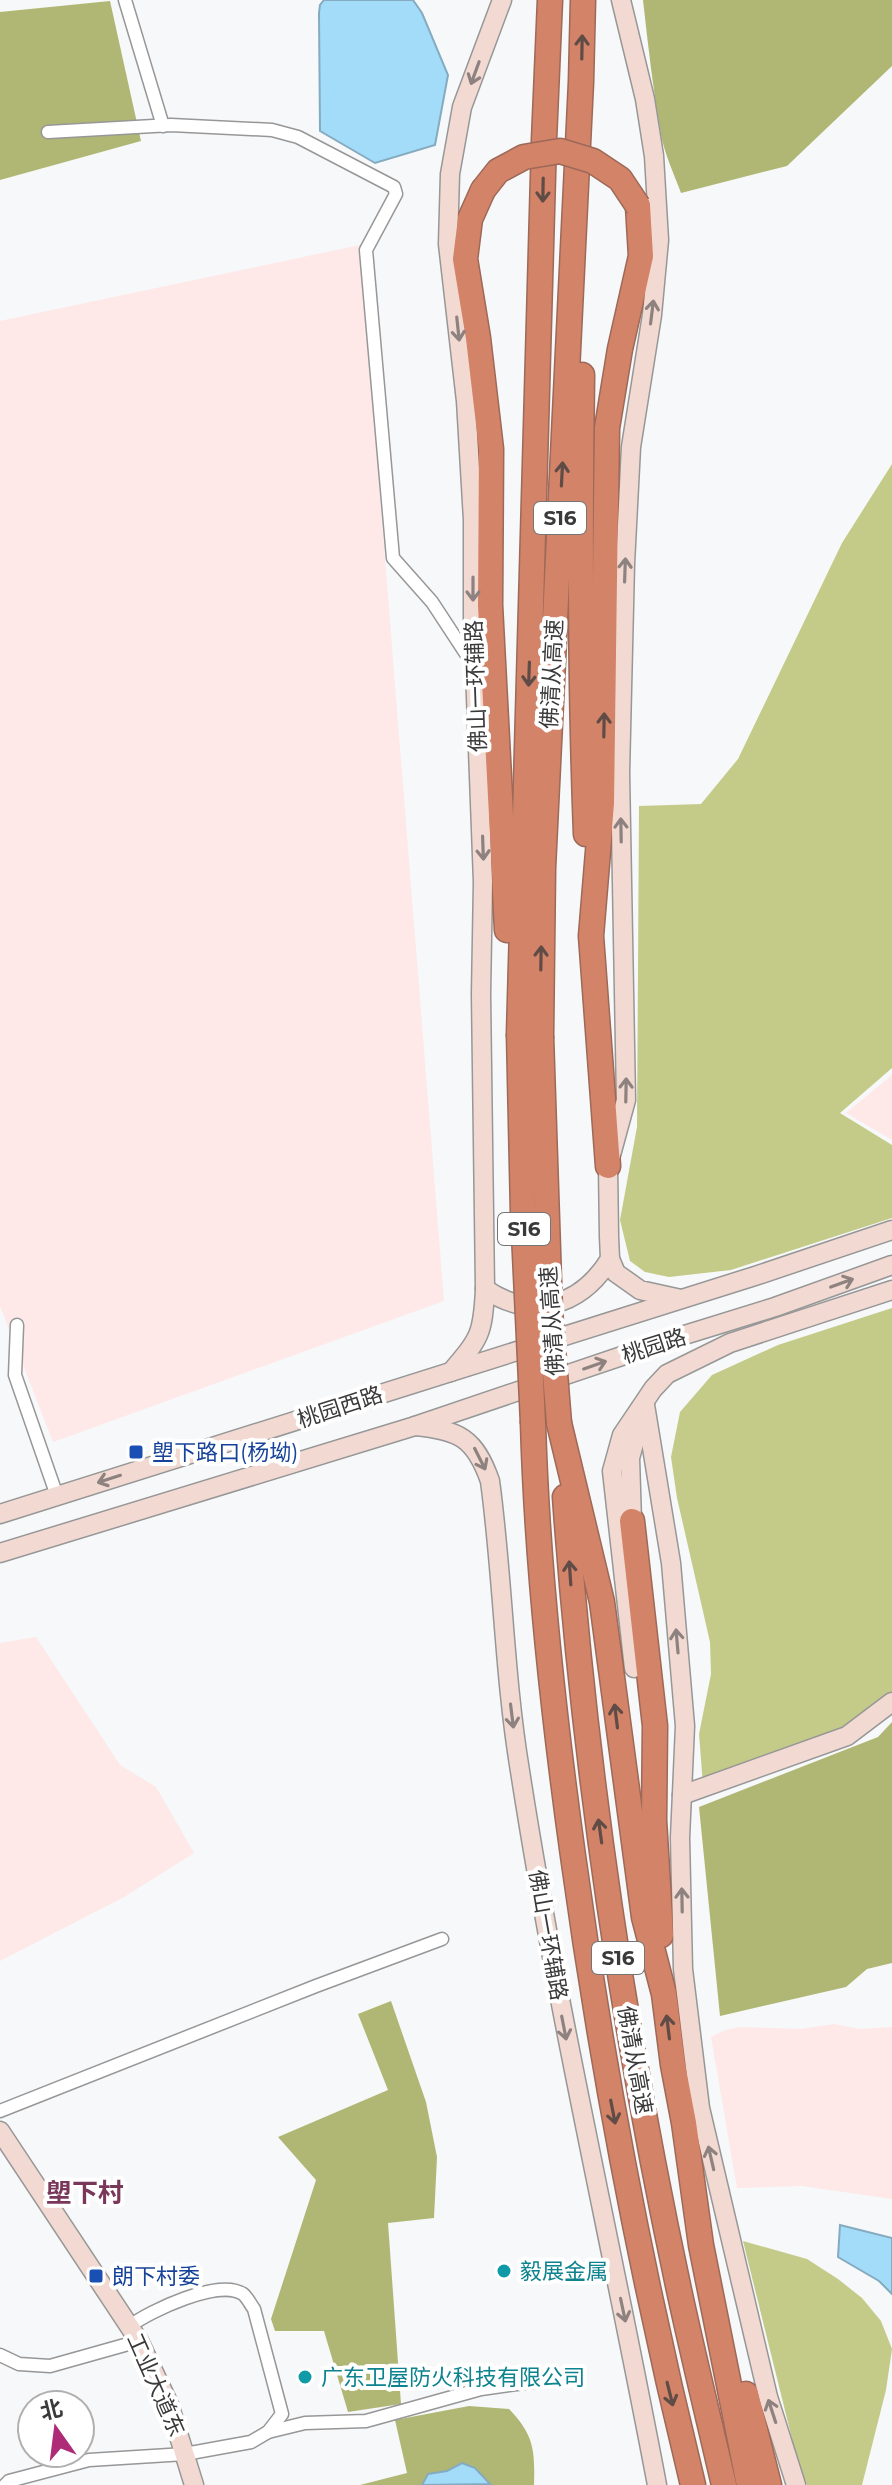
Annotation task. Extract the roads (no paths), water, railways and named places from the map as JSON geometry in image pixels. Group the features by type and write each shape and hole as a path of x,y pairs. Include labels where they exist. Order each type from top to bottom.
{"highway":[{"name":"佛清从高速","path":"550,0 523,1213 535,1503 552,1708 593,2001 650,2300 693,2485"},
{"name":"佛清从高速","path":"583,0 541,962 526,1027 546,1216 581,1694 623,1996 679,2288 724,2485"},
{"path":"581,82 584,249 583,763 591,936 608,1166"},
{"path":"526,1027 507,928 490,605 491,449 465,259 470,219 483,190 498,171 524,157 560,151 593,161 620,179 638,206 641,256 620,349 607,428 602,803 591,936"},
{"path":"559,1423 602,1602 644,1917 664,1994"},
{"path":"632,1521 655,1726 654,1820 664,1994 701,2245 749,2485"},
{"path":"634,1668 654,1820"},
{"path":"693,2187 771,2485"}],"main road":[{"name":"佛山一环辅路","path":"451,1372 474,1345 482,1327 485,1289 481,994 483,882 473,520 466,401 448,244 450,174 462,107 502,0"},
{"path":"621,0 645,99 654,156 659,240 652,315 631,447 620,773 626,1100 608,1166 610,1259 616,1273 629,1284 640,1290 681,1299"},
{"name":"桃园路","path":"451,1372 892,1230"},
{"path":"485,1289 512,1303 559,1304 599,1278 610,1259"},
{"name":"桃园路","path":"415,1426 892,1265"},
{"path":"632,1521 630,1458 645,1405 653,1389 667,1374 730,1343 892,1290"},
{"name":"桃园西路","path":"0,1514 451,1372"},
{"path":"634,1668 612,1471 622,1435 645,1405"},
{"path":"645,1405 671,1563 685,1726 680,1838 683,1969 700,2108 768,2397 796,2485"},
{"name":"佛山一环辅路","path":"415,1426 442,1428 461,1437 473,1446 490,1481 520,1771 562,2015 657,2485"},
{"name":"桃园西路","path":"0,1553 415,1426"},
{"path":"682,1795 847,1736 892,1702"},
{"name":"工业大道东","path":"0,2131 134,2334 169,2404 194,2485"}],"street":[{"path":"125,0 163,126"},
{"path":"48,132 163,126 272,130 298,137 394,187 396,194 366,250 393,558 432,602 475,669"},
{"path":"17,1325 15,1375 57,1496"},
{"path":"0,1369 15,1375"},
{"path":"0,2111 442,1939"},
{"path":"0,2355 19,2364 50,2366 134,2334 140,2318 194,2295 229,2289 245,2295 254,2309 282,2414 268,2432"},
{"path":"5,2485 9,2481 89,2460 185,2454 251,2442 268,2432 305,2423 366,2421 481,2389 539,2381"}],"water":[{"path":"324,0 413,0 422,13 448,75 435,145 375,163 320,131 319,13"},
{"path":"840,2225 892,2238 892,2294 879,2281 838,2257"},
{"path":"462,2463 475,2468 490,2484 422,2485 428,2474 447,2471"}],"place":[{"name":"塱下路口(杨坳)","path":"136,1452"},
{"name":"毅展金属","path":"504,2271"},
{"name":"朗下村委","path":"96,2276"},
{"name":"广东卫屋防火科技有限公司","path":"305,2377"}],"district":[{"name":"塱下村","path":"85,2193"}]}
